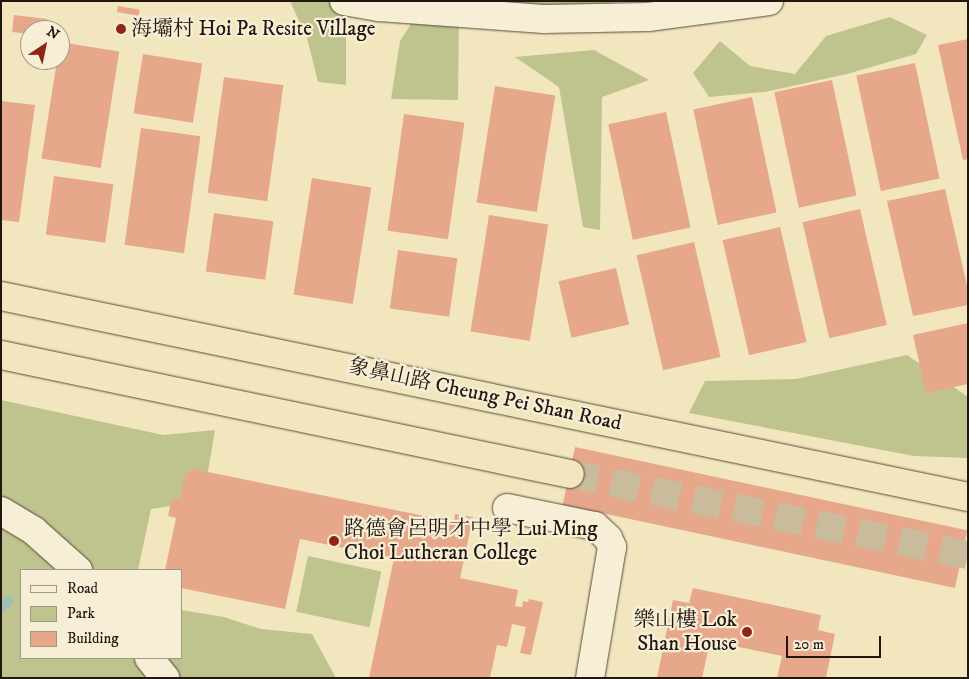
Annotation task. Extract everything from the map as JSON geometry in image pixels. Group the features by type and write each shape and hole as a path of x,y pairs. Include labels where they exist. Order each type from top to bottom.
{"highway":[{"name":"象鼻山路 Cheung Pei Shan Road","path":"1,296 968,497"},
{"path":"1,355 570,474"}],"street":[{"path":"344,1 462,14 597,19 648,16 769,1"},
{"path":"507,508 595,526 612,547 590,678"},
{"path":"1,511 34,532 77,569"},
{"path":"150,659 164,678"}],"green space":[{"path":"290,1 346,1 346,85 318,82 307,38"},
{"path":"426,1 624,1 525,18 459,10 458,100 391,99 400,41"},
{"path":"890,17 927,35 916,54 847,74 765,92 709,97 693,73 720,41 750,66 795,74 826,36"},
{"path":"594,50 649,80 602,97 600,230 583,227 559,87 515,57"},
{"path":"907,355 968,397 968,458 914,456 689,413 705,381 796,379"},
{"path":"1,400 163,435 215,430 203,501 151,509 138,569 20,569 20,659 182,659 182,610 224,617 261,629 312,634 336,678 1,678"},
{"path":"308,556 381,572 370,627 296,612"}],"building":[{"path":"118,6 140,10 139,16 117,12"},
{"path":"14,15 47,19 20,20 20,33 12,32"},
{"path":"968,39 968,159 963,160 938,45"},
{"path":"70,44 119,51 101,168 42,159 56,70 70,70"},
{"path":"143,54 202,63 193,123 134,113"},
{"path":"915,63 940,178 881,191 856,75"},
{"path":"224,77 283,85 267,201 208,193"},
{"path":"832,80 857,195 799,208 774,92"},
{"path":"495,86 555,96 537,212 477,203"},
{"path":"752,97 777,212 718,225 693,109"},
{"path":"1,101 35,105 19,222 1,220"},
{"path":"666,112 691,227 633,240 608,124"},
{"path":"404,114 464,122 448,239 388,231"},
{"path":"141,128 200,136 184,253 125,245"},
{"path":"54,176 113,184 105,243 46,234"},
{"path":"312,178 371,187 353,304 294,295"},
{"path":"945,189 968,290 968,305 913,316 887,201"},
{"path":"860,209 887,325 829,338 803,222"},
{"path":"214,213 273,221 265,280 206,271"},
{"path":"489,215 548,224 530,341 471,332"},
{"path":"780,227 807,342 749,355 723,240"},
{"path":"694,242 721,357 663,370 637,255"},
{"path":"398,250 457,258 449,317 390,308"},
{"path":"616,268 629,325 572,338 559,281"},
{"path":"968,323 968,384 926,393 913,335"},
{"path":"575,447 967,530 955,588 563,505"},
{"path":"193,469 454,522 455,514 473,517 460,578 518,590 515,606 522,607 523,601 528,602 529,599 543,602 531,655 520,653 526,627 512,624 507,647 497,645 490,678 369,678 394,558 300,539 285,609 182,588 182,569 165,569 176,518 168,516 172,498 180,499 185,475"},
{"name":"樂山樓 Lok Shan House","path":"693,588 821,615 818,630 835,634 826,678 777,678 782,656 710,641 702,678 657,678 673,600 689,603"}],"waterway":[{"path":"1,608 8,601"}],"tunnel":[{"path":"570,474 968,555"}],"place":[{"name":"海壩村 Hoi Pa Resite Village","path":"121,29"},
{"name":"路德會呂明才中學 Lui Ming Choi Lutheran College","path":"334,541"},
{"name":"樂山樓 Lok Shan House","path":"747,632"}]}
